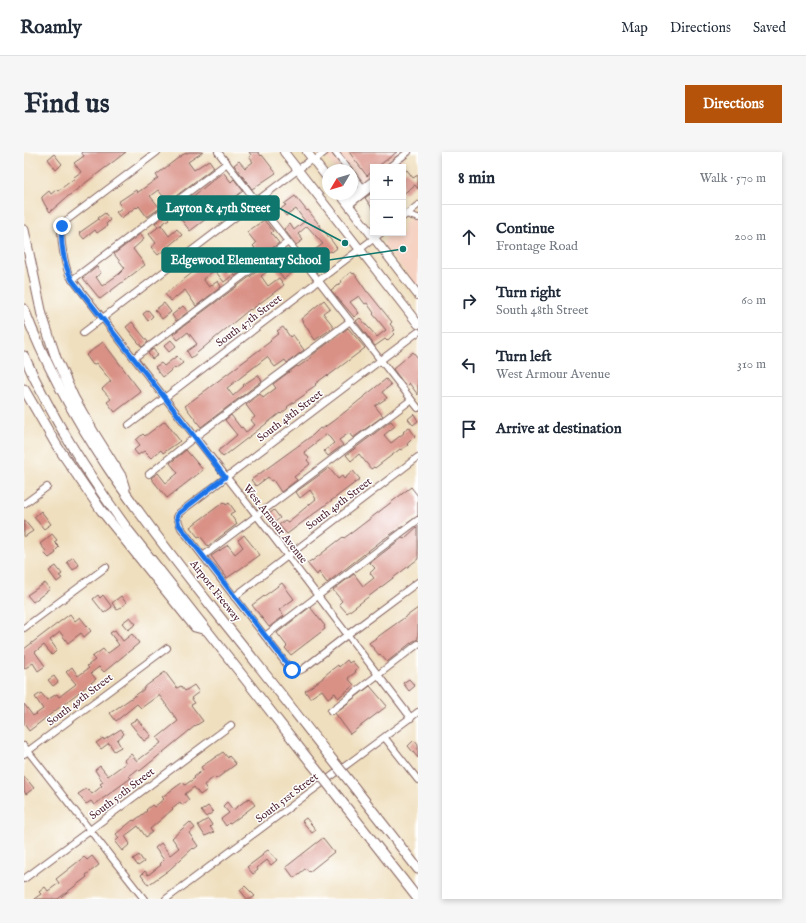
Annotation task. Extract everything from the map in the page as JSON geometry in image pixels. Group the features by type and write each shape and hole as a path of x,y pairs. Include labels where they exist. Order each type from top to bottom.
{"highway":[{"path":"24,230 42,315 58,364 83,416 121,476 127,496"},
{"name":"Airport Freeway","path":"24,308 58,385 89,440 127,496 418,869"},
{"path":"24,356 54,418 99,490 128,530 418,899"},
{"path":"24,389 61,452 110,522 195,627 206,630"}],"main road":[{"path":"284,152 418,324"},
{"path":"311,157 322,171"},
{"path":"345,200 418,295"}],"street":[{"name":"West Armour Avenue","path":"157,152 67,220 62,226 61,234 68,272 72,280 257,516 411,718"},
{"path":"218,152 418,408"},
{"path":"83,333 311,157 325,152"},
{"path":"335,152 344,164"},
{"path":"393,164 408,152"},
{"path":"72,280 227,163"},
{"path":"358,182 363,188"},
{"path":"347,203 370,182"},
{"path":"347,203 370,188"},
{"path":"406,214 418,205"},
{"path":"406,215 418,218"},
{"name":"South 47th Street","path":"129,425 377,236"},
{"path":"134,358 288,242"},
{"path":"149,474 195,437 350,321"},
{"name":"South 48th Street","path":"203,556 180,527 177,519 179,513 418,332"},
{"path":"411,400 203,556 288,666 294,671 303,669 418,582"},
{"name":"South 49th Street","path":"234,597 418,457"},
{"path":"24,504 48,487"},
{"path":"265,636 418,520"},
{"path":"24,628 106,567"},
{"path":"331,711 418,644"},
{"name":"South 49th Street","path":"25,750 167,648"},
{"name":"South 51st Street","path":"166,899 385,738 418,712"},
{"name":"South 50th Street","path":"24,879 231,725"},
{"path":"385,738 418,780"},
{"path":"25,750 144,899"}],"shaded area":[{"path":"322,152 400,152 405,158 397,164 370,164 370,185 358,194 358,164 331,164"},
{"path":"418,213 418,288 384,245 386,236 406,236 406,222"}],"building":[{"path":"81,152 126,152 67,197 50,212 42,197 49,191 51,194 56,190 58,191 81,172 74,163 84,156"},
{"path":"189,152 203,152 188,162 194,170 209,160 214,167 168,202 158,190 150,196 160,208 147,217 139,206 121,218 116,212 122,208 118,202 136,190 137,193 158,178 156,175 182,155"},
{"path":"249,152 258,152 261,156 262,155 276,173 252,189 234,165 239,161 245,168 253,162 249,157 251,155"},
{"path":"349,152 397,152 381,164 370,164 370,174 367,176"},
{"path":"54,154 62,164 56,170 48,159"},
{"path":"407,170 413,178 418,175 418,189 415,185 406,192"},
{"path":"223,172 231,182 234,179 243,191 190,231 174,210 180,207"},
{"path":"370,194 370,205 365,198"},
{"path":"295,196 307,211 308,210 337,248 332,252 328,251 318,258 313,251 323,244 307,226 298,234 303,240 296,245 284,229 290,224 294,230 305,221 296,209 286,216 281,209 286,205 284,204"},
{"path":"105,213 110,220 106,224 107,226 97,233 95,230 84,239 79,233"},
{"path":"166,215 169,219 158,227 155,223"},
{"path":"264,220 273,231 271,233 279,243 264,254 262,252 251,261 252,263 235,276 234,274 224,282 216,272 221,268 226,273 240,263 239,261 255,248 253,246 256,243 247,232"},
{"path":"161,225 169,236 177,229 182,235 158,255 151,247 156,243 149,234"},
{"path":"140,234 144,239 133,249 145,265 100,299 83,278 97,267 101,273 96,277 102,286 119,274 125,268 114,254"},
{"path":"289,255 299,267 284,279 271,263 277,258 280,262"},
{"path":"205,263 212,272 203,279 209,287 218,281 221,287 196,306 185,290 171,301 165,294"},
{"path":"263,267 267,272 261,276 268,286 279,278 284,285 251,310 250,309 191,358 187,351 197,344 188,332 178,340 173,334"},
{"path":"351,272 353,274 354,273 367,292 392,322 390,324 395,330 392,332 394,334 387,341 385,339 375,346 356,321 360,318 377,337 386,330 373,314 374,313 367,303 365,304 359,296 350,302 359,313 354,317 331,290 342,282 341,280"},
{"path":"324,300 330,308 323,313 334,327 315,340 301,319"},
{"path":"164,303 171,312 162,319 155,310"},
{"path":"183,306 188,312 176,321 172,315"},
{"path":"148,310 153,316 148,321 143,314"},
{"path":"132,322 148,342 142,347 126,327"},
{"path":"283,327 290,337 293,335 304,350 287,363 285,360 275,367 267,357 227,388 233,396 244,386 243,385 258,375 262,381 201,427 185,406 271,341 270,340 279,333 277,331"},
{"path":"348,328 365,348 315,384 316,385 306,392 307,393 287,407 288,408 281,414 280,413 223,457 218,451 237,435 225,420 231,415 246,432 255,425 251,420 255,417 246,405 260,394 263,398 276,388 273,384 312,357 311,356"},
{"path":"171,340 176,346 169,352 164,346"},
{"path":"103,342 141,392 115,412 107,402 111,399 102,389 111,381 96,363 93,365 86,355"},
{"path":"153,349 158,355 152,359 148,353"},
{"path":"413,352 418,358 418,395 409,383 406,386 393,369"},
{"path":"177,356 183,363 176,368 175,367 163,377 155,367 161,363 164,366"},
{"path":"386,379 391,385 382,392 387,398 375,406 383,416 353,438 349,433 339,440 343,445 328,456 324,451 334,443 327,434 304,452 309,458 307,460 310,464 294,477 297,480 281,492 273,480 271,481 268,477 256,486 251,480 313,435 320,428 322,429 340,416"},
{"path":"414,414 418,421 413,425 408,419"},
{"path":"165,421 180,441 163,453 161,450 151,458 144,451 138,455 134,450 140,445 136,440 143,434 145,436"},
{"path":"391,421 395,426 384,435 391,443 409,427 415,436 407,444 408,445 401,450 400,449 375,468 374,467 371,469 359,454 351,461 346,455"},
{"path":"186,450 203,470 167,498 151,478 158,473 166,483 178,473 170,463"},
{"path":"329,468 338,479 342,476 344,479 353,471 360,479 287,534 279,525 285,520 288,522 316,499 310,490 300,498 296,492"},
{"path":"411,487 418,496 418,516 381,541 327,583 319,572 317,575 307,563 312,561 343,537 344,538 354,531"},
{"path":"224,502 226,505 229,503 235,511 230,514 237,524 208,546 190,527"},
{"path":"274,510 280,518 274,523 268,515"},
{"path":"41,511 51,524 44,529 34,517"},
{"path":"24,520 33,531 24,537"},
{"path":"418,526 418,559 347,613 339,604 342,601 333,590 354,574 363,586 365,585 374,578 370,573 375,568 370,563 402,538 404,539"},
{"path":"52,534 57,540 54,542 59,547 55,551 56,553 49,558 44,553 46,551 40,544"},
{"path":"244,535 260,555 227,578 211,556 228,545 235,554 243,547 238,540"},
{"path":"73,557 79,565 73,570 67,562"},
{"path":"56,566 62,574 59,576 62,578 57,582 49,571"},
{"path":"45,583 50,589 33,602 27,595"},
{"path":"282,583 294,599 279,610 284,616 269,627 252,605"},
{"path":"98,595 100,598 103,595 112,607 104,613 93,599"},
{"path":"121,596 126,603 117,610 112,603"},
{"path":"310,607 325,626 325,629 291,655 285,648 287,646 277,633"},
{"path":"418,608 418,639 387,662 369,643"},
{"path":"70,614 75,621 80,617 91,631 84,637 81,633 68,643 60,632 50,640 57,650 52,655 44,645 35,652 45,666 38,671 33,663 24,669 24,649"},
{"path":"130,617 136,624 128,630 122,623"},
{"path":"115,630 123,641 132,634 139,643 104,672 99,667 91,673 96,679 29,731 24,724 24,704 33,716 43,709 35,697 41,693 47,700 57,694 59,697 76,684 66,672 72,667 78,676 89,668 87,666 95,660 92,657 103,649 107,654 119,645 110,633"},
{"path":"347,660 349,663 352,661 358,668 355,671 356,672 348,678 354,685 338,698 335,693 328,698 322,690 310,698 305,691 338,665 339,667"},
{"path":"165,672 177,688 181,686 185,691 194,685 199,692 191,698 195,703 191,705 203,721 140,771 138,769 129,776 131,778 94,805 91,801 86,804 78,794 88,789 92,794 102,786 100,784 103,782 95,770 100,766 108,776 126,763 124,760 131,754 137,761 161,743 157,738 178,721 159,695 141,708 137,704 116,721 110,713 143,690"},
{"path":"54,676 58,682 53,686 48,680"},
{"path":"409,679 415,686 409,691 403,683"},
{"path":"370,686 387,706 350,734 335,713"},
{"path":"137,719 151,736 144,741 130,723"},
{"path":"121,729 124,734 117,740 121,747 114,751 109,743 101,749 96,743 103,738 104,740"},
{"path":"414,740 418,745 418,758 408,746"},
{"path":"223,752 236,764 216,779 214,777 204,785 207,790 200,795 194,787 185,794 189,800 182,805 180,802 172,808 173,809 150,829 152,832 146,837 138,826 125,836 130,844 122,851 115,842 119,838 116,834 147,811 146,810 152,805 154,807 164,799 162,797 183,782 185,785 195,778 194,777 203,770 201,767"},
{"path":"24,776 34,788 26,794 24,791"},
{"path":"249,798 255,805 226,826 221,819 229,813 223,806 227,802 233,810"},
{"path":"208,806 213,812 206,817 201,811"},
{"path":"306,818 316,830 312,833 302,821"},
{"path":"208,819 212,825 210,827 214,832 205,836 198,825"},
{"path":"190,822 195,828 189,833 198,846 194,849 193,848 169,870 148,885 141,875 145,871 148,875 161,865 160,864 164,860 155,848 161,843 170,855 179,848 172,838"},
{"path":"323,838 334,852 309,872 306,868 294,878 286,867"},
{"path":"268,850 277,860 271,865 267,860 257,868 258,870 253,874 247,867"},
{"path":"139,855 144,862 138,866 133,859"},
{"path":"92,856 99,865 86,875 87,877 58,899 34,899 41,894 39,892 45,887 48,891 59,883 56,879 84,857 87,860"},
{"path":"245,886 255,896 251,899 247,899 240,890"}],"place":[{"name":"Layton & 47th Street","path":"345,243"},
{"name":"Edgewood Elementary School","path":"403,249"}],"route":[{"path":"62,226 61,234 63,250 68,272 72,280 225,477 179,513 177,517 179,525 292,670"}]}
